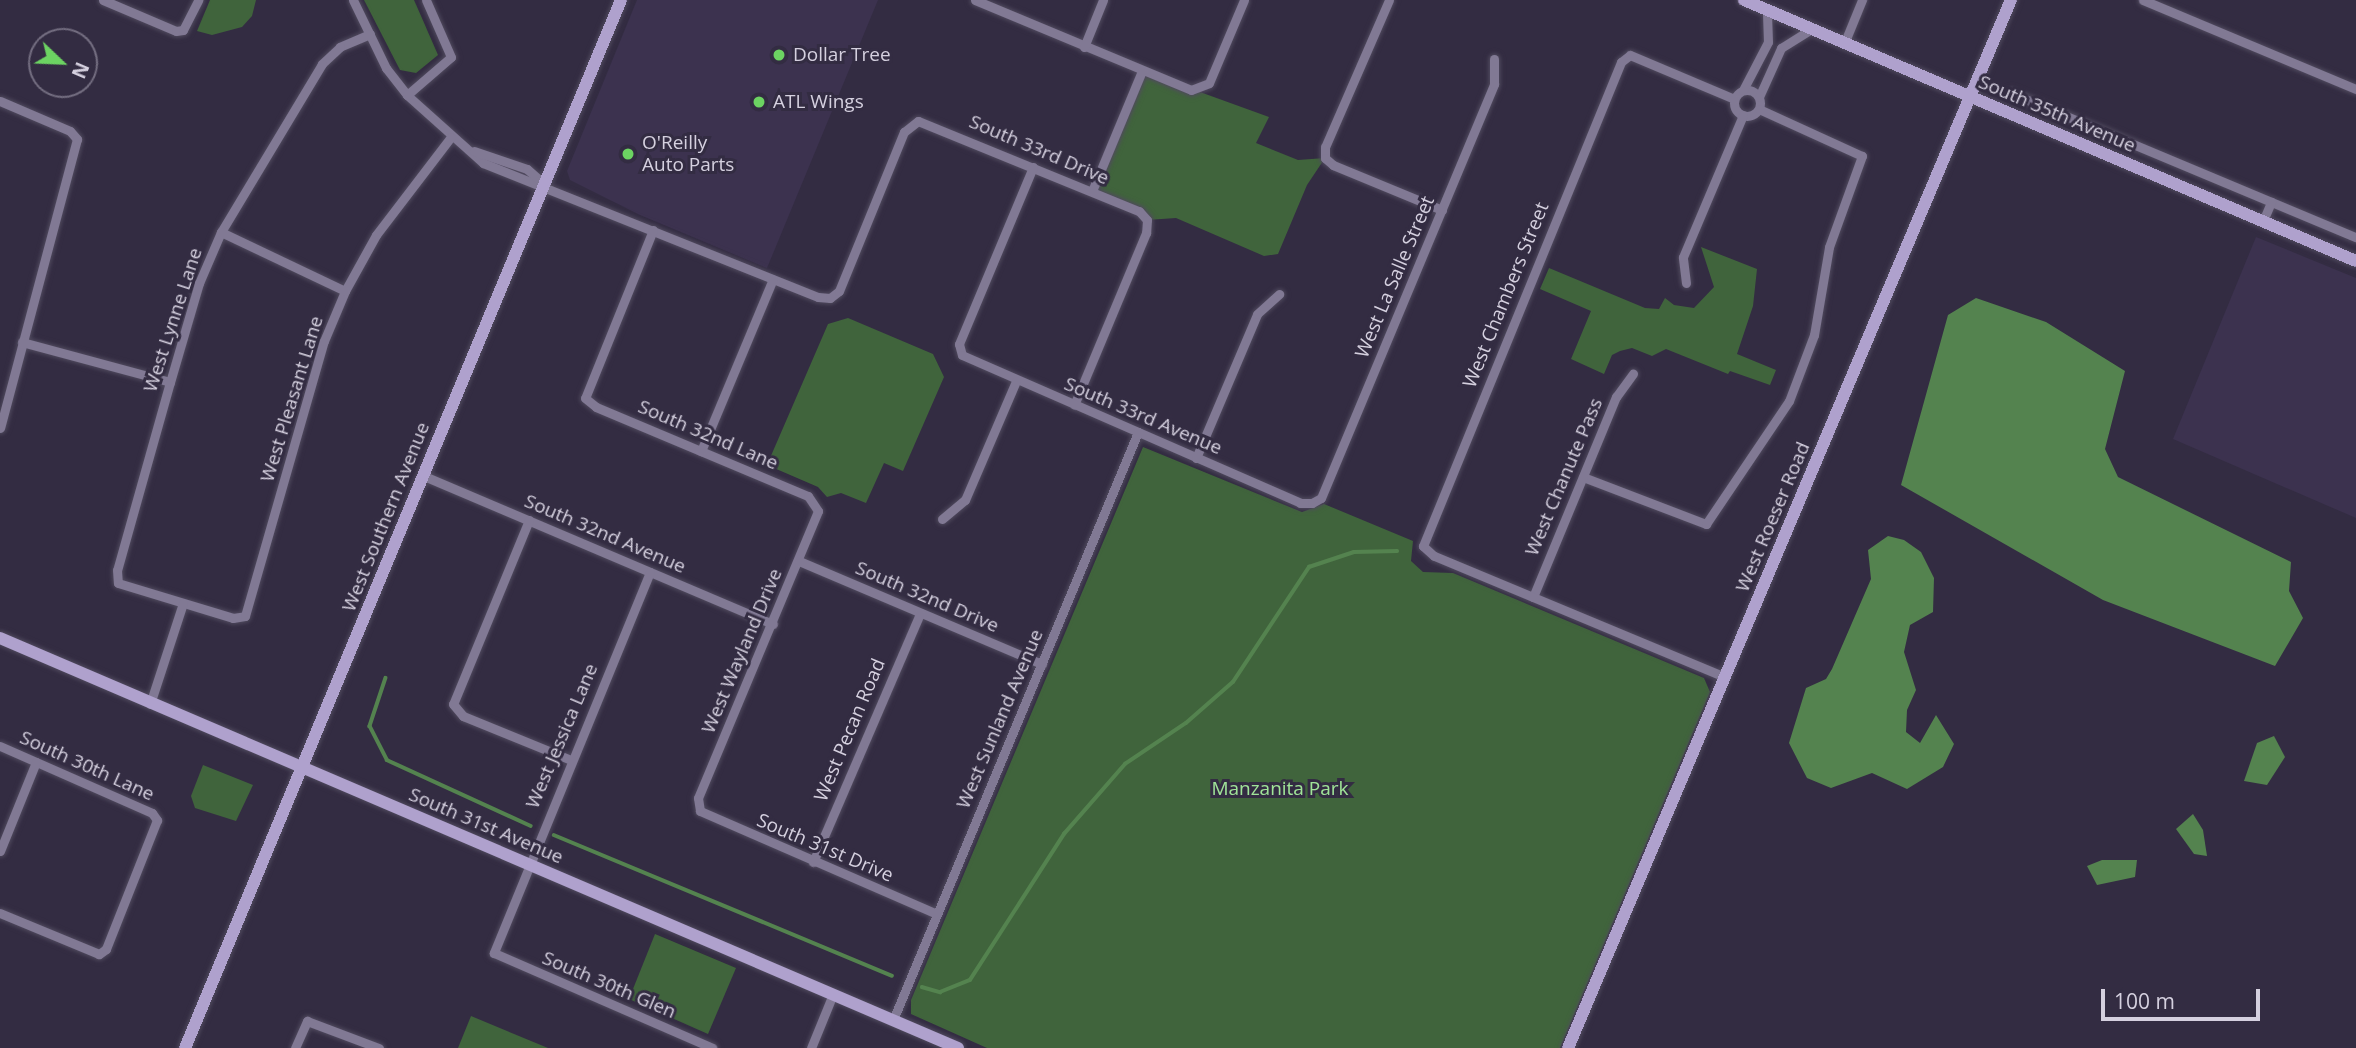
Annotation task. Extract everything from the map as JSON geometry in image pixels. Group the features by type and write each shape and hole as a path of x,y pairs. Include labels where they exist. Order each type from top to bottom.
{"street":[{"path":"103,0 170,30 183,30 198,0"},
{"path":"353,0 407,95 451,136 474,151 527,169 544,184 774,279 701,451"},
{"path":"407,95 451,57 426,0"},
{"name":"West Southern Avenue","path":"185,1048 621,0"},
{"path":"975,0 1142,71 1201,90 1209,83 1244,0"},
{"path":"1084,47 1103,0"},
{"path":"1389,0 1325,147 1325,158 1333,165 1441,210"},
{"name":"South 35th Avenue","path":"1744,0 2356,261"},
{"path":"1844,44 1863,0"},
{"name":"West Roeser Road","path":"1568,1048 2011,0"},
{"path":"2143,0 2356,89"},
{"path":"1743,115 1734,99 1743,90 1768,42 1767,10"},
{"path":"1759,109 1759,97 1781,48 1811,29"},
{"name":"West Lynne Lane","path":"183,603 118,583 117,570 199,283 221,232 322,64 340,47 370,34"},
{"name":"West Chambers Street","path":"1533,597 1425,551 1429,528 1620,62 1630,55 1734,99"},
{"name":"West La Salle Street","path":"1312,503 1321,498 1494,84 1494,59"},
{"path":"1092,191 1142,71"},
{"path":"1743,90 1759,97"},
{"path":"2011,93 2356,237"},
{"path":"0,101 70,131 77,139 0,428"},
{"path":"1583,477 1706,524 1777,421 1800,375 1814,335 1829,247 1862,156 1759,109 1743,115 1683,257 1686,284"},
{"name":"South 33rd Drive","path":"774,279 830,298 839,291 904,132 913,122 923,121 1092,191 1139,211 1147,220 1146,233 1074,405"},
{"path":"2100,153 2108,134"},
{"name":"West Pleasant Lane","path":"183,603 233,618 245,617 324,341 345,291 376,235 451,136"},
{"name":"South 33rd Avenue","path":"1033,167 959,344 962,355 1016,381 1300,503 1312,503"},
{"path":"2263,221 2271,202"},
{"name":"South 32nd Lane","path":"653,230 585,398 596,407 808,496 817,505"},
{"path":"221,232 345,291"},
{"path":"1195,458 1257,314 1279,294"},
{"path":"22,342 170,382"},
{"name":"West Chanute Pass","path":"1533,597 1616,397 1633,374"},
{"path":"942,519 965,500 1016,381"},
{"name":"West Sunland Avenue","path":"893,1020 1138,432"},
{"name":"South 32nd Avenue","path":"424,476 773,624"},
{"name":"West Wayland Drive","path":"700,811 698,798 817,519 817,505"},
{"path":"529,520 454,697 455,709 571,760"},
{"name":"South 32nd Drive","path":"799,561 1042,664"},
{"name":"West Jessica Lane","path":"494,953 650,572"},
{"path":"1533,597 1725,677"},
{"path":"150,704 183,603"},
{"name":"West Pecan Road","path":"813,862 920,612"},
{"name":"South 31st Avenue","path":"1,642 955,1047"},
{"name":"South 30th Lane","path":"0,747 152,813 157,820 106,949 99,954 0,913"},
{"path":"0,851 36,762"},
{"name":"South 31st Drive","path":"700,811 937,914"},
{"name":"South 30th Glen","path":"494,953 712,1048"},
{"path":"811,1048 833,994"},
{"path":"295,1048 307,1021 379,1048"}],"shaded area":[{"path":"637,0 878,0 767,268 640,215 570,180 567,171"},
{"path":"2256,237 2356,278 2356,518 2173,439"},
{"path":"1976,298 2046,322 2125,371 2105,449 2118,477 2291,562 2289,591 2303,618 2275,666 2103,600 1901,485 1948,315"},
{"path":"1888,536 1904,540 1921,552 1934,578 1933,612 1910,625 1904,652 1916,690 1907,710 1906,732 1920,743 1936,715 1954,744 1943,767 1907,789 1872,773 1831,788 1807,778 1789,743 1806,688 1826,679 1832,669 1871,579 1868,550"},
{"path":"2274,736 2285,757 2267,785 2244,781 2257,743"},
{"path":"2193,814 2203,830 2207,856 2194,854 2176,829"},
{"path":"2102,860 2137,860 2135,877 2097,885 2087,866"}],"green space":[{"path":"210,0 256,0 252,16 242,27 212,35 197,31"},
{"path":"364,0 414,0 438,55 416,73 400,70"},
{"path":"1142,71 1269,117 1256,143 1298,160 1325,158 1307,185 1278,254 1264,256 1176,218 1147,220 1092,191"},
{"path":"1701,247 1757,269 1753,306 1737,354 1776,370 1770,385 1730,371 1728,374 1666,349 1652,356 1632,348 1620,351 1612,355 1604,374 1571,359 1591,311 1540,289 1549,268 1645,308 1659,309 1665,298 1674,305 1694,308 1714,287"},
{"path":"848,318 933,354 944,377 903,471 884,463 866,503 841,493 827,497 818,487 767,465 828,324"},
{"name":"Manzanita Park","path":"1143,447 1302,512 1324,504 1413,541 1411,561 1423,572 1453,573 1704,678 1710,692 1560,1048 987,1048 911,1014 911,1000"},
{"path":"203,765 253,785 236,821 195,808 191,796"},
{"path":"655,934 736,968 708,1034 629,999"},
{"path":"471,1016 548,1048 458,1048"}],"waterway":[{"path":"922,987 940,992 970,980 1064,834 1125,764 1186,723 1233,682 1309,567 1354,552 1397,551"},
{"path":"386,678 370,726 387,760 531,826"},
{"path":"554,835 892,976"}],"place":[{"name":"Dollar Tree","path":"779,55"},
{"name":"ATL Wings","path":"759,102"},
{"name":"O'Reilly Auto Parts","path":"628,154"}]}
